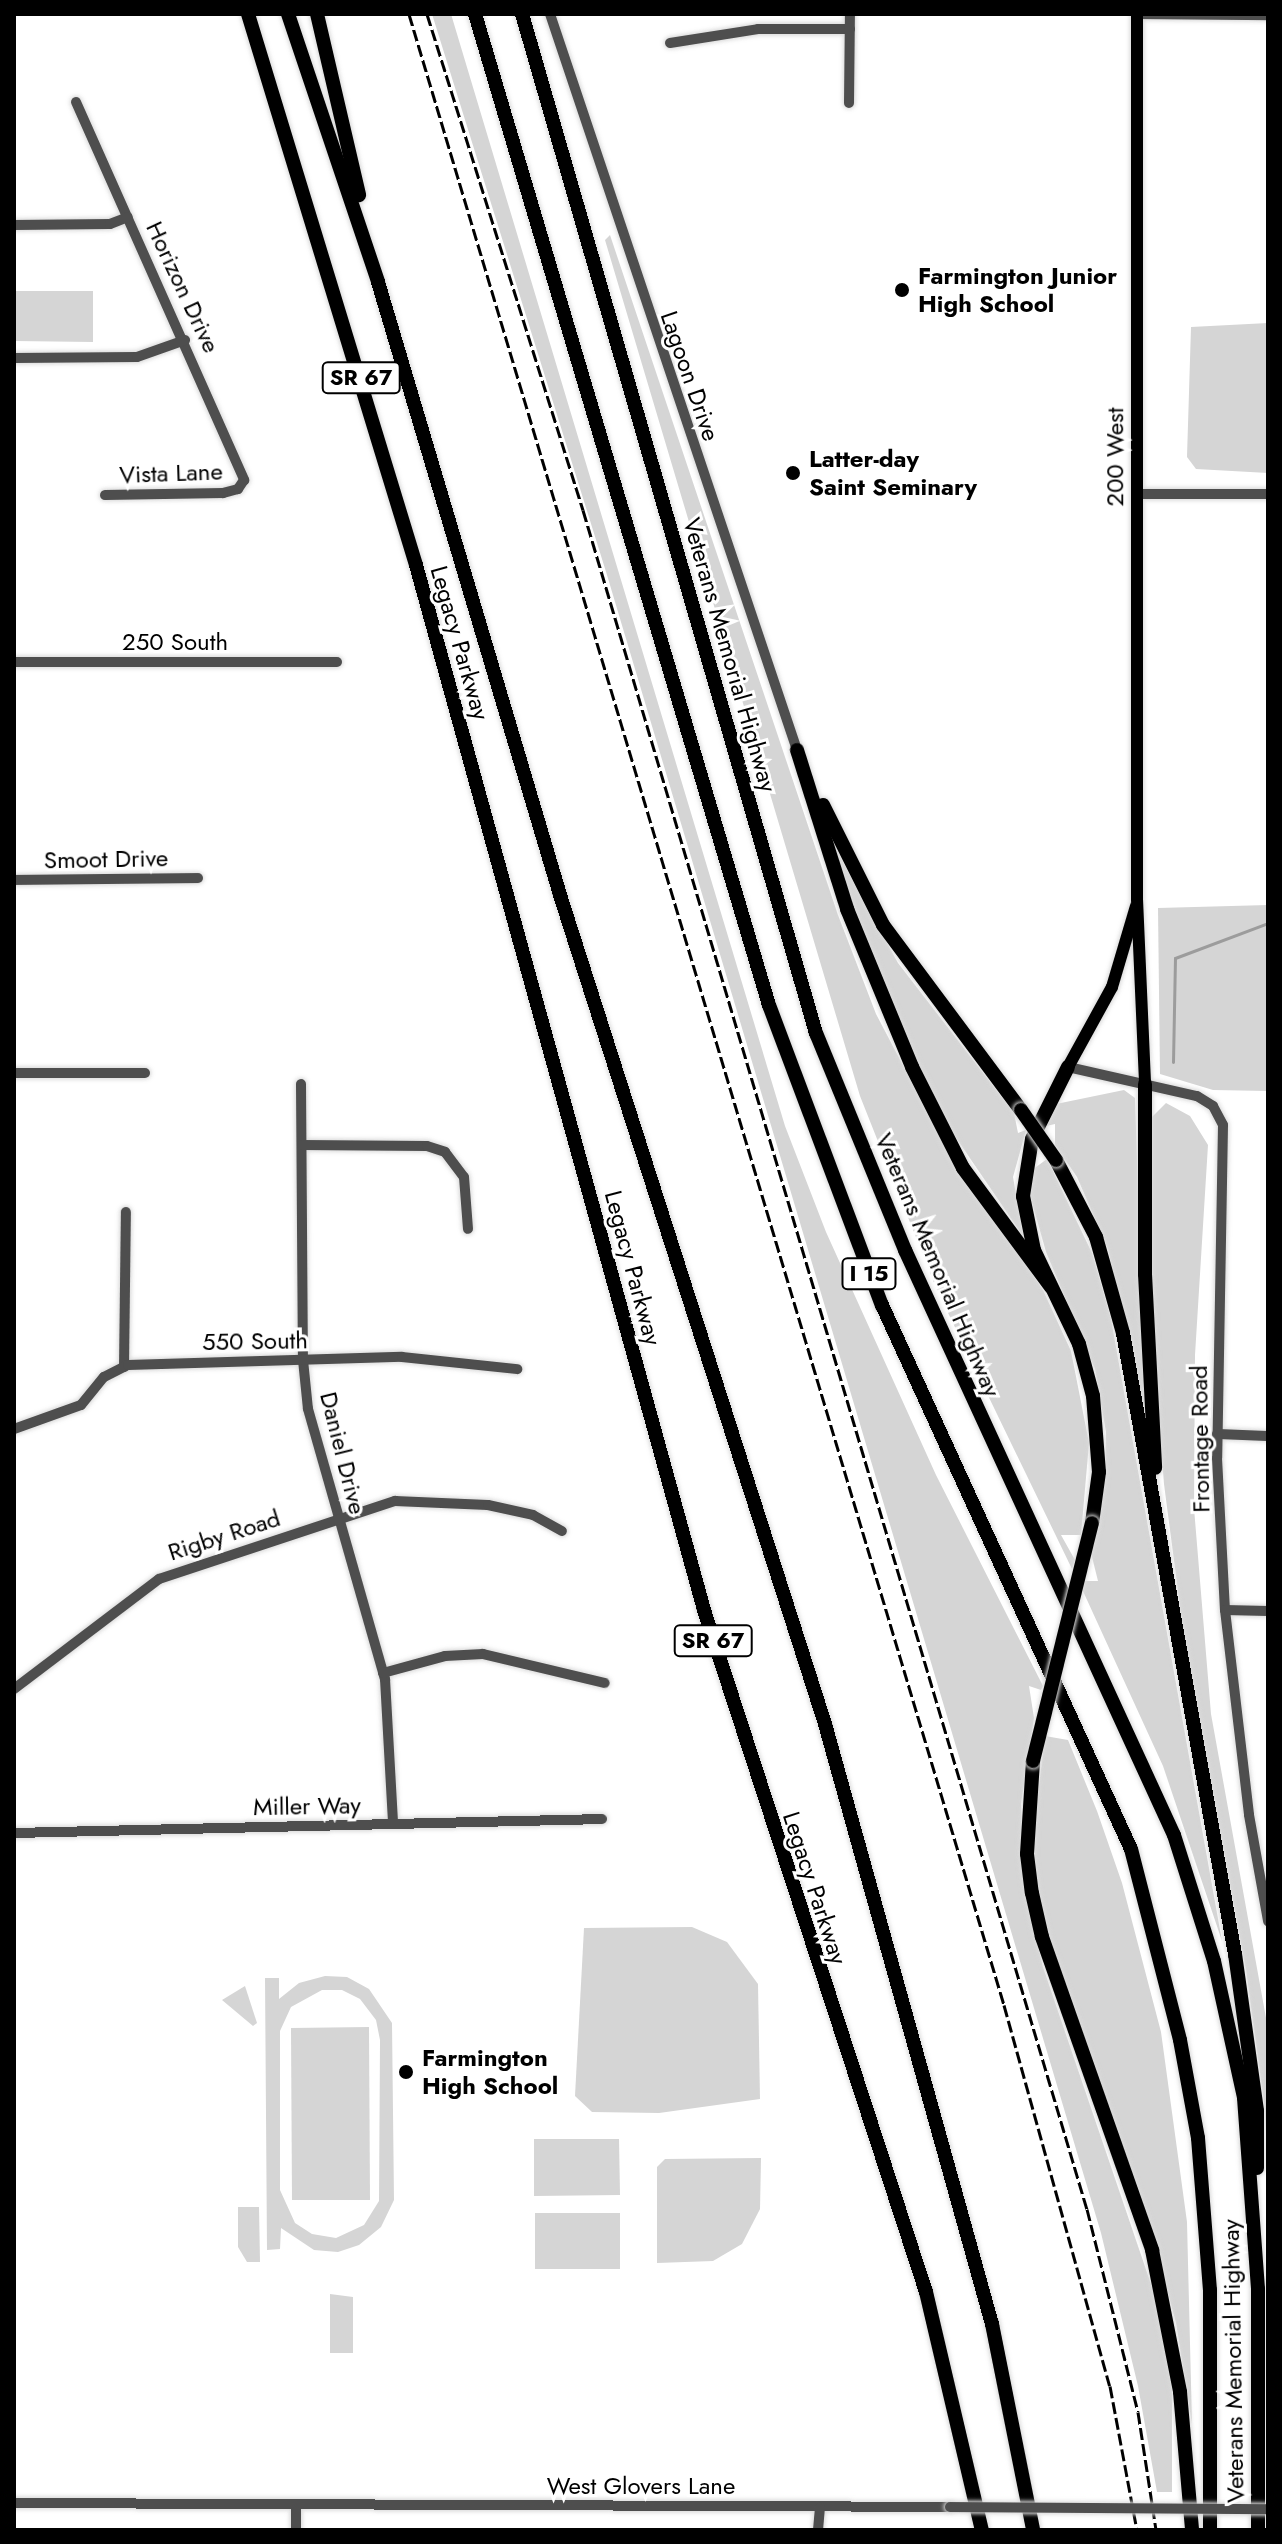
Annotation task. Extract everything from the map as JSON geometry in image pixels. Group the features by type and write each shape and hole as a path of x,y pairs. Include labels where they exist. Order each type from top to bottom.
{"highway":[{"name":"Legacy Parkway","path":"248,14 416,565 704,1610 926,2292 982,2530"},
{"path":"288,14 378,282"},
{"path":"317,14 378,282"},
{"name":"Veterans Memorial Highway","path":"475,14 779,1033 882,1305 1131,1849 1180,2040 1198,2138 1210,2290 1210,2530"},
{"name":"Veterans Memorial Highway","path":"522,14 816,1033 912,1265 1178,1849 1214,1961 1244,2098 1258,2289 1258,2530"},
{"name":"Legacy Parkway","path":"378,282 560,895 825,1724 992,2324 1033,2530"},
{"path":"797,750 883,925 1056,1160 1096,1237 1112,1288 1249,2037 1257,2111 1258,2289"},
{"path":"797,750 847,909 912,1067 963,1168 1051,1287"},
{"path":"1068,1067 1036,1128 1024,1167 1027,1223 1051,1287 1079,1344 1093,1396 1099,1472 1092,1523 1033,1761 1027,1854 1032,1893 1046,1951 1152,2250 1180,2392 1192,2530"},
{"path":"1145,1084 1145,1274 1158,1528"}],"main road":[{"name":"200 West","path":"1137,899 1139,14"},
{"path":"1068,1067 1112,987 1137,899"},
{"path":"1137,899 1145,1084"}],"street":[{"name":"Lagoon Drive","path":"550,14 797,750"},
{"path":"849,103 850,14"},
{"path":"1139,14 1268,15"},
{"path":"670,43 758,29 850,29"},
{"name":"Horizon Drive","path":"76,102 241,462 244,480 238,489"},
{"path":"14,225 110,224 128,217"},
{"path":"14,358 137,357 185,340"},
{"name":"Vista Lane","path":"105,495 238,489"},
{"path":"1137,494 1268,494"},
{"name":"250 South","path":"14,662 337,662"},
{"name":"Smoot Drive","path":"14,880 198,878"},
{"name":"Frontage Road","path":"1068,1067 1206,1101 1220,1116 1225,1135 1217,1434 1225,1610 1249,1813 1268,1921"},
{"path":"14,1073 145,1073"},
{"name":"Daniel Drive","path":"301,1084 303,1360 308,1409 383,1673 393,1824"},
{"path":"302,1145 427,1146 445,1152 464,1177 468,1229"},
{"path":"14,1429 81,1405 104,1377 124,1367 126,1212"},
{"name":"550 South","path":"124,1367 402,1357 517,1369"},
{"path":"1217,1434 1268,1436"},
{"name":"Rigby Road","path":"14,1689 159,1579 395,1501 440,1501 533,1515 562,1531"},
{"path":"1225,1610 1268,1611"},
{"path":"383,1673 445,1656 483,1654 605,1683"},
{"name":"Miller Way","path":"14,1833 602,1819"},
{"name":"West Glovers Lane","path":"14,2503 1268,2509"},
{"path":"296,2505 296,2530"},
{"path":"818,2530 820,2507"}],"shaded area":[{"path":"432,14 451,14 785,1126 826,1232 936,1475 1043,1686 1041,1690 1029,1686 1034,1718 1021,1804 1024,1889 1043,1967 1154,2293 1172,2388 1172,2492 1157,2492 1138,2386 1101,2233 607,575"},
{"path":"610,235 838,915 876,1014 946,1147 1043,1290 1071,1351 1089,1443 1081,1535 1061,1535 1075,1560 1072,1569 936,1288 860,1096 605,240"},
{"path":"14,291 93,291 93,342 14,341"},
{"path":"1268,323 1268,473 1196,469 1187,457 1191,327"},
{"path":"829,837 898,963 1014,1113 1018,1133 1026,1130 1013,1177 1023,1236 948,1126 914,1064 879,981"},
{"path":"1268,905 1268,1091 1213,1090 1160,1074 1158,908"},
{"path":"1124,1090 1135,1098 1145,1414 1108,1249 1077,1177 1055,1145 1055,1124 1046,1126 1056,1104"},
{"path":"1166,1103 1190,1116 1208,1145 1195,1355 1194,1508 1211,1714 1268,2029 1268,2186 1265,2109 1246,1970 1184,1637 1164,1484 1152,1329 1150,1119"},
{"path":"1047,1159 1092,1253 1111,1319 1222,1941 1163,1766 1082,1589 1084,1581 1098,1581 1091,1553 1105,1481 1106,1432 1095,1369 1046,1252 1028,1188 1028,1173"},
{"path":"1045,1736 1068,1740 1097,1811 1122,1883 1161,2032 1187,2222 1192,2424 1176,2323 1148,2216 1053,1956 1038,1896 1033,1836"},
{"path":"692,1927 727,1942 758,1984 760,2099 659,2113 592,2112 575,2096 584,1928"},
{"path":"325,1976 347,1977 369,1989 392,2023 394,2200 381,2227 359,2245 338,2252 314,2250 281,2228 280,2249 267,2250 265,1978 279,1978 279,1999 299,1983","holes":["322,1990 342,1990 360,1999 376,2020 380,2040 379,2201 364,2225 336,2238 312,2234 295,2223 280,2190 280,2031 291,2007"]},
{"path":"245,1986 257,2023 253,2026 222,2000"},
{"path":"369,2027 370,2200 292,2200 291,2028"},
{"path":"534,2139 619,2139 620,2195 534,2196"},
{"path":"761,2158 760,2209 742,2244 713,2261 657,2263 657,2167 665,2159"},
{"path":"238,2207 259,2207 260,2262 247,2262 238,2247"},
{"path":"535,2213 620,2213 620,2269 535,2269"},
{"path":"330,2294 353,2297 353,2353 330,2353"}],"waterway":[{"path":"1173,1062 1175,958 1268,923"}],"railway":[{"path":"409,14 1004,2005 1110,2386 1137,2530"},
{"path":"427,14 583,510 1087,2209 1138,2412 1156,2530"}],"place":[{"name":"Farmington Junior High School","path":"902,290"},
{"name":"Latter-day Saint Seminary","path":"793,473"},
{"name":"Farmington High School","path":"406,2072"}]}
